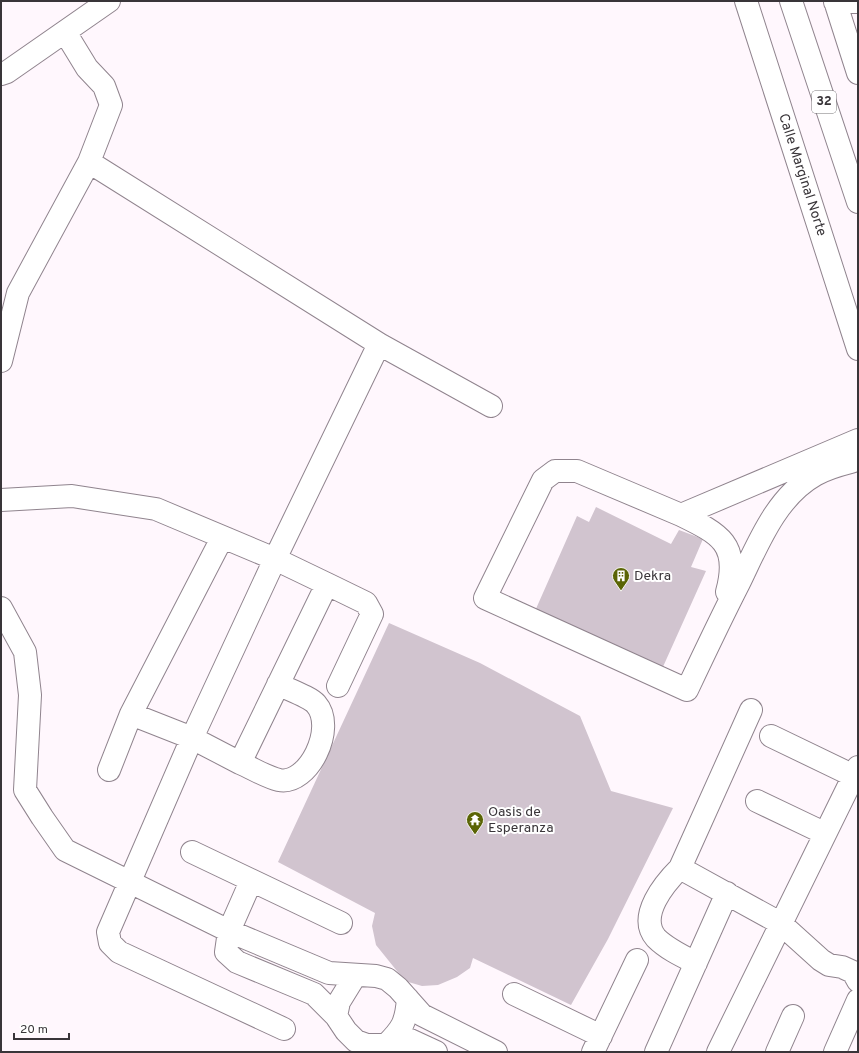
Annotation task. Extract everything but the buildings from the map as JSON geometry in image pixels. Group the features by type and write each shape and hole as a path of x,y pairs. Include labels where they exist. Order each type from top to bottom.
{"main road":[{"path":"1,74 109,1"},
{"name":"Calle Marginal Norte","path":"746,1 858,349"},
{"name":"32","path":"791,1 858,202"},
{"path":"858,2 835,1 858,73"},
{"path":"1,361 18,293 89,162 111,105 104,86 87,68 65,32"},
{"path":"89,162 379,344 491,406"},
{"path":"284,1029 119,952 110,943 108,932 128,882 192,738 275,559 379,344"},
{"path":"681,515 858,440"},
{"path":"717,626 732,573 731,560 720,538 708,528 681,515 577,471 556,471 542,480 485,598 687,690 717,626 764,532 777,510 797,489 814,475 835,466 858,460"},
{"path":"1,500 72,496 156,509 275,559 366,603 372,614 338,686"},
{"path":"108,770 131,714 222,538"},
{"path":"240,762 327,584"},
{"path":"1,608 25,652 30,695 25,790 65,850 230,931 329,973 355,976 376,976 387,980 398,988 422,1015 496,1052"},
{"path":"131,714 192,738 280,780 290,779 301,773 313,759 324,730 324,718 316,703 278,684"},
{"path":"696,963 666,947 655,937 650,918 657,896 666,882 680,868 751,710"},
{"path":"718,1052 824,833 856,771 771,736"},
{"path":"757,801 824,833"},
{"path":"192,852 341,923"},
{"path":"680,868 780,923 821,960 829,965 842,967 853,972 858,981"},
{"path":"251,881 230,931 226,952 237,962 314,994 336,1016 346,1031 356,1041 367,1045 386,1045 410,1040 436,1052"},
{"path":"656,1052 727,893"},
{"path":"514,994 597,1044 638,960"},
{"path":"336,1016 339,1002 355,976"},
{"path":"386,1045 400,1031 406,1018 408,999"},
{"path":"835,1052 858,1000"},
{"path":"777,1052 793,1016"}],"place":[{"name":"Dekra","path":"621,591"},
{"name":"Oasis de Esperanza","path":"475,835"}]}
